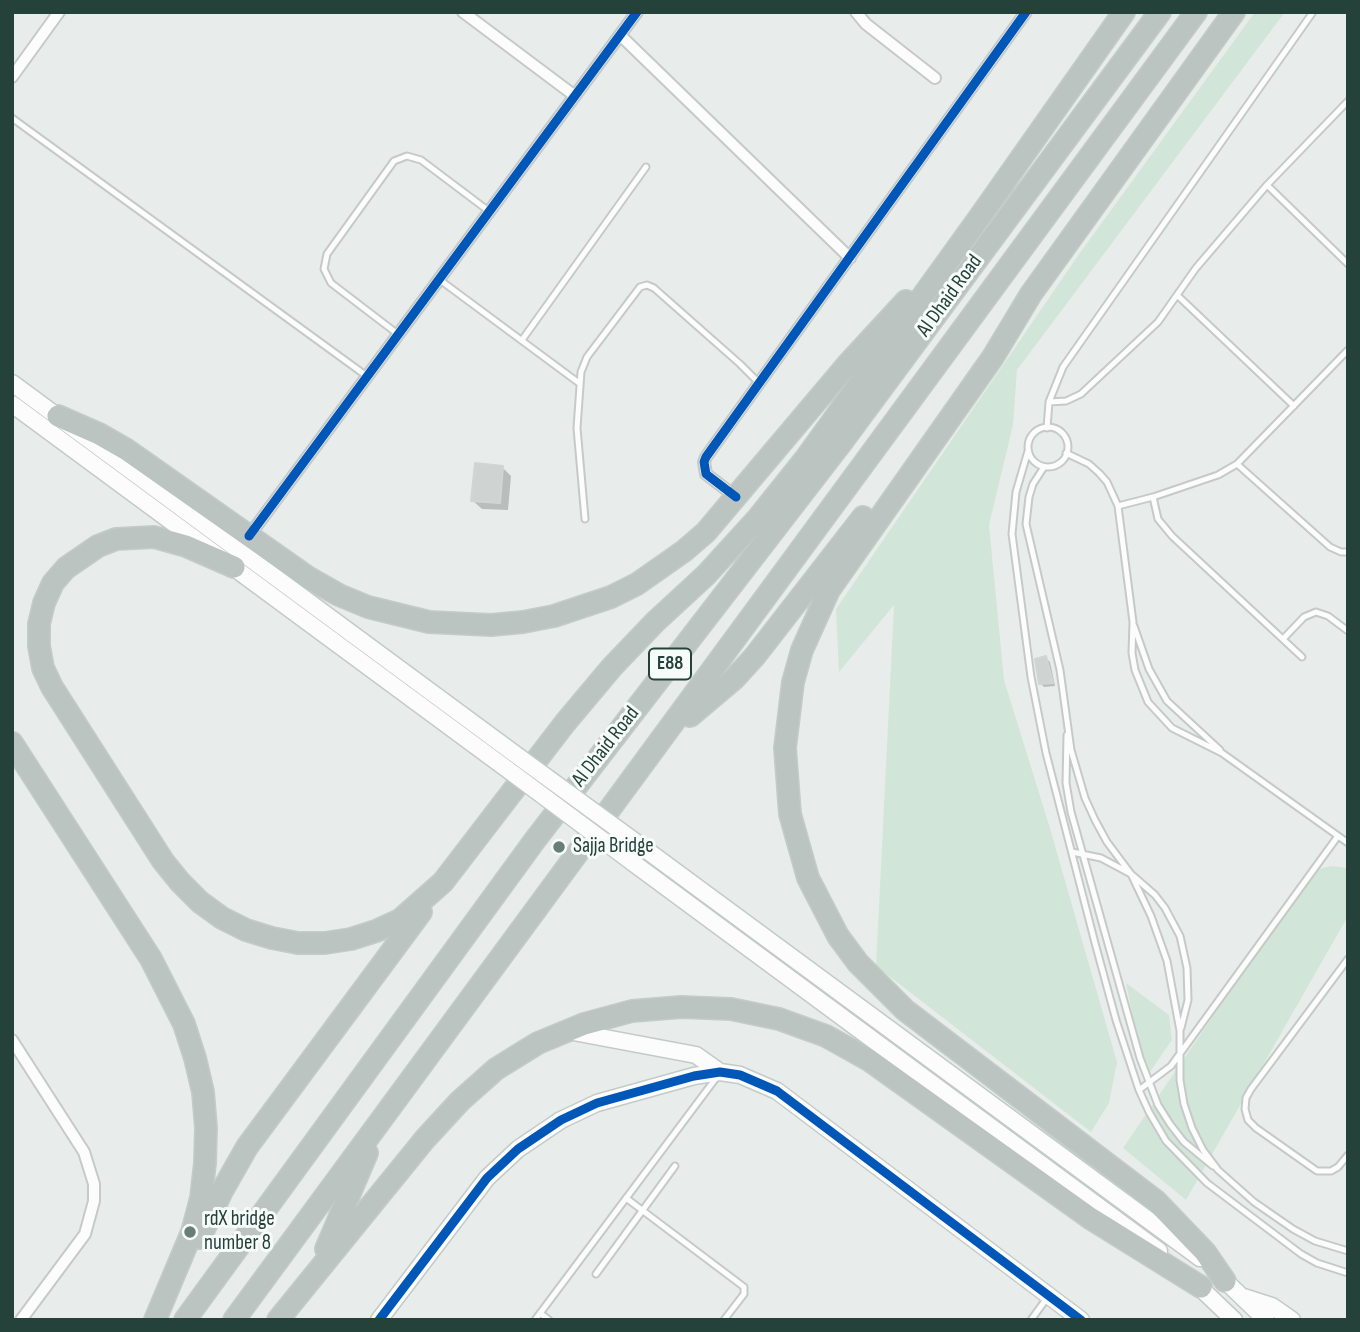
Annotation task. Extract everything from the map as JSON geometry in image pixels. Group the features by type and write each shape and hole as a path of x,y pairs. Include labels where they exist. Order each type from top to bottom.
{"highway":[{"path":"157,1320 183,1280 222,1191 247,1147 443,882 565,723 612,667 733,547 782,489 979,218 1124,12"},
{"name":"Al Dhaid Road","path":"185,1320 535,840 842,442 1160,12"},
{"name":"Al Dhaid Road","path":"234,1320 1196,12"},
{"path":"661,740 735,678 755,656 1031,294 1234,12"},
{"path":"58,416 113,442 309,578 368,607 429,622 491,625 554,616 585,607 637,584 706,532 846,365 979,218"},
{"path":"1031,294 993,357 847,562 814,619 802,650 787,715 785,770 790,814 801,856 822,908 838,936 880,987 905,1010 1156,1201 1197,1243 1225,1281"},
{"path":"234,567 163,539 116,539 89,551 66,568 53,583 44,603 39,624 39,646 43,667 52,687 163,861 180,883 222,918 246,930 298,943 351,939 376,931 400,920 443,882"},
{"path":"12,743 151,960 184,1024 195,1058 206,1128 201,1198 192,1232 157,1320"},
{"path":"278,1320 425,1139 460,1101 496,1069 538,1043 584,1024 632,1012 681,1007 731,1009 779,1019 826,1036 869,1060 1090,1219 1201,1287"},
{"path":"314,1276 380,1121"}],"main road":[{"path":"12,383 753,931 1170,1235 1266,1320"},
{"path":"12,404 1136,1233 1201,1287 1234,1320"},
{"path":"568,1031 696,1055 720,1072"},
{"path":"379,1320 487,1178 518,1149 561,1120 597,1104 694,1076 720,1072 740,1075 777,1091 1081,1320"},
{"path":"1243,1297 1272,1306 1292,1320"}],"street":[{"path":"12,77 60,12"},
{"path":"463,12 575,96"},
{"path":"249,536 636,12"},
{"path":"856,12 866,24 935,78"},
{"path":"736,497 709,478 704,462 1026,12"},
{"path":"1067,93 1078,60 1111,12"},
{"path":"620,35 850,258"},
{"path":"12,1040 84,1152 94,1184 94,1201 85,1234 21,1320"}],"lane":[{"path":"1047,428 1049,402 1057,378 1070,356 1313,12"},
{"path":"1049,402 1066,401 1081,394 1158,322 1196,268 1267,186 1348,101"},
{"path":"12,118 368,377"},
{"path":"399,335 331,284 324,269 327,254 394,161 407,156 421,160 490,212"},
{"path":"522,340 646,167"},
{"path":"1267,186 1348,264"},
{"path":"440,280 579,383"},
{"path":"585,519 577,428 579,383 587,357 637,289 647,285 654,288 760,384"},
{"path":"1177,295 1294,406"},
{"path":"1118,506 1219,475 1237,464 1348,350"},
{"path":"1028,452 1037,464 1044,467 1058,465 1067,446 1062,433 1047,428 1041,429 1030,438 1016,492 1013,556 1038,716 1116,1020 1139,1090 1166,1141 1207,1183 1301,1254 1348,1273"},
{"path":"1066,453 1089,464 1099,473 1107,482 1118,506 1133,622 1135,670 1148,702 1172,728 1222,753"},
{"path":"1237,464 1330,547 1340,552 1348,552"},
{"path":"1044,467 1033,484 1026,524 1055,644 1071,750 1085,797 1107,842 1131,874 1151,916 1167,961 1180,1031 1182,1092 1192,1128 1203,1150 1218,1170"},
{"path":"1153,497 1158,519 1164,529 1302,657"},
{"path":"1283,639 1304,617 1316,612 1328,616 1348,631"},
{"path":"1133,622 1149,669 1167,701 1222,753 1348,843"},
{"path":"1068,725 1066,783 1071,812 1132,1031 1158,1105 1177,1133 1200,1157 1254,1202 1315,1241 1348,1251"},
{"path":"1139,1090 1171,1066 1338,836"},
{"path":"1072,852 1101,858 1131,874 1155,895 1169,915 1180,936 1186,960 1188,984 1185,1016 1180,1031"},
{"path":"1348,959 1251,1088 1245,1109 1248,1120 1256,1128 1317,1171 1331,1171 1348,1155"},
{"path":"535,1320 720,1072"},
{"path":"596,1275 675,1166"},
{"path":"626,1198 744,1287 744,1294 724,1320"},
{"path":"1031,1320 1049,1296"},
{"path":"540,1313 549,1320"}],"green space":[{"path":"1255,12 1285,12 1017,370 1013,425 989,525 1004,680 1117,1062 1109,1103 1091,1132 876,966 894,605 839,672 836,609 1077,257"},
{"path":"1331,866 1348,868 1348,916 1186,1200 1123,1148 1312,871"},
{"path":"1126,983 1169,1015 1172,1040 1145,1079"}],"building":[{"path":"475,463 503,466 500,503 471,501"},
{"path":"1046,656 1053,683 1039,684 1035,659"}],"cycle path":[{"path":"249,536 637,12"},
{"path":"736,497 706,474 706,457 1026,12"},
{"path":"379,1320 487,1178 518,1149 561,1120 597,1103 694,1076 720,1072 740,1075 777,1091 1081,1320"}],"place":[{"name":"Sajja Bridge","path":"559,847"},
{"name":"rdX bridge number 8","path":"190,1232"}]}
